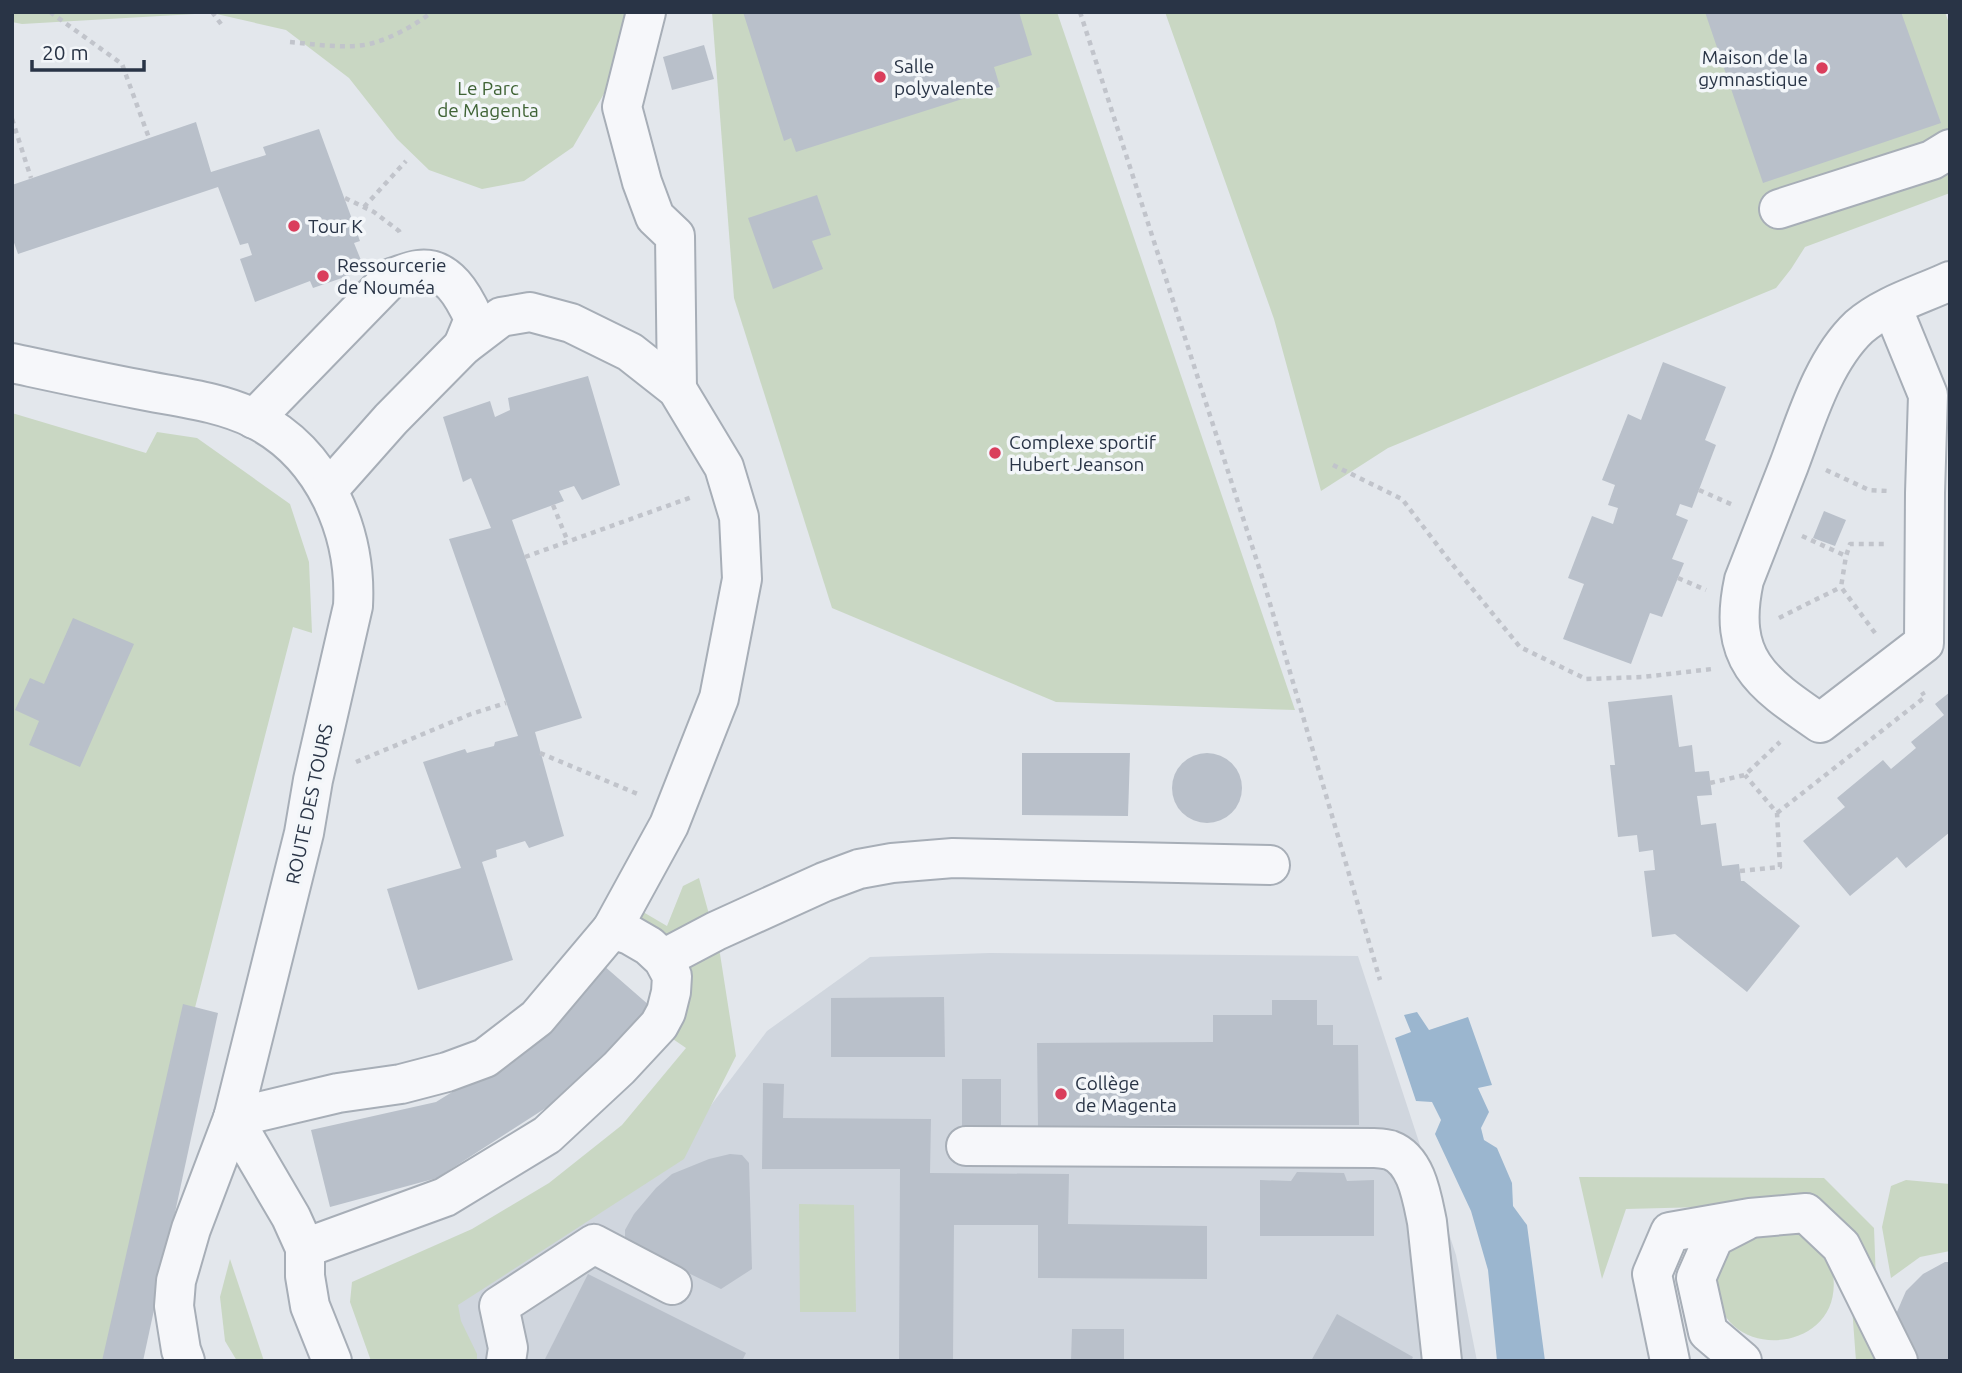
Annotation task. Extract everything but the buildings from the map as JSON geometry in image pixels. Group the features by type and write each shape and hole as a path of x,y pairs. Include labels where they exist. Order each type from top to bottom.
{"street":[{"path":"646,12 622,107 642,182 655,217 675,236 677,389"},
{"path":"1779,209 1932,160 1950,149"},
{"path":"254,418 391,278 419,270 439,273 463,294 474,319 463,346"},
{"path":"1892,307 1928,395 1924,643 1820,723 1776,692 1751,664 1740,636 1744,580 1816,397 1834,358 1846,340 1861,326 1892,307 1950,281"},
{"path":"328,490 391,418 463,346 501,317 530,313 570,323 630,352 677,389 724,467 730,483 740,517 742,579 719,698 669,825 612,929 537,1018 485,1058 447,1072 401,1084 338,1093 233,1118 291,1217 305,1248 305,1276 310,1306 332,1361"},
{"name":"ROUTE DES TOURS","path":"12,363 213,404 254,418 295,448 328,490 339,512 351,558 355,582 354,606 313,780 301,846 233,1118 191,1229 176,1281 174,1306 185,1361"},
{"path":"663,959 716,930 824,882 859,869 892,863 953,858 1270,865"},
{"path":"305,1248 445,1197 547,1135 619,1068 659,1025 666,1012 672,976 663,959 649,946 612,929"},
{"path":"966,1146 1360,1147 1390,1150 1406,1161 1424,1206 1441,1361"},
{"path":"1670,1361 1652,1274 1670,1232 1750,1218 1806,1213 1841,1246 1898,1361"},
{"path":"1742,1361 1708,1332 1696,1278 1714,1237 1750,1218"},
{"path":"506,1361 508,1348 499,1306 594,1244 672,1285"}],"path":[{"path":"50,12 122,64 149,138"},
{"path":"212,12 220,24"},
{"path":"290,42 331,46 372,44 410,27 432,12"},
{"path":"1080,12 1264,583 1380,981"},
{"path":"12,119 31,178"},
{"path":"364,207 406,161"},
{"path":"345,198 374,212 399,231 419,270"},
{"path":"1793,455 1868,490 1925,493"},
{"path":"1333,465 1402,499 1520,647 1586,679 1643,677 1751,664"},
{"path":"525,557 730,483"},
{"path":"553,505 568,542"},
{"path":"1899,664 1841,587 1846,556 1850,544 1926,544"},
{"path":"313,780 471,713 506,703"},
{"path":"1710,783 1745,775 1809,715"},
{"path":"540,753 676,810"},
{"path":"1740,871 1780,867 1777,813 1745,775"}],"shaded area":[{"name":"Collège de Magenta","path":"990,953 1358,956 1456,1255 1477,1361 415,1361 432,1314 672,1157 767,1031 870,957"}],"green space":[{"name":"Le Parc de Magenta","path":"12,12 632,12 609,85 573,147 524,181 482,189 429,170 397,139 349,78 286,30 212,13 22,24 12,22"},
{"name":"Complexe sportif Hubert Jeanson","path":"712,12 1057,12 1295,710 1056,702 832,608 734,298"},
{"path":"1165,12 1945,12 1950,26 1950,193 1805,247 1776,288 1388,448 1321,491 1274,319"},
{"path":"12,413 146,453 157,432 197,438 290,504 309,562 312,633 293,627 104,1361 12,1361"},
{"path":"699,878 720,954 736,1056 684,1159 458,1305 461,1321 477,1354 477,1361 371,1361 350,1302 352,1282 472,1229 549,1183 622,1125 686,1048 667,1035 688,984 630,923 638,909 667,926 683,886"},
{"path":"1579,1177 1824,1178 1874,1228 1879,1361 1856,1361 1847,1240 1814,1204 1626,1209 1602,1279"},
{"path":"1906,1180 1950,1184 1950,1251 1920,1257 1891,1278 1882,1227 1891,1186"},
{"path":"799,1204 854,1205 856,1312 800,1312"},
{"path":"1771,1224 1799,1230 1811,1237 1823,1252 1833,1274 1831,1301 1820,1322 1801,1335 1779,1340 1756,1338 1736,1328 1722,1310 1716,1283 1718,1267 1725,1253"},
{"path":"230,1259 264,1361 237,1361 225,1341 220,1297"}],"water":[{"path":"1417,1012 1429,1030 1468,1017 1492,1085 1478,1088 1489,1112 1481,1128 1484,1140 1497,1148 1512,1183 1513,1206 1527,1225 1545,1361 1497,1361 1488,1270 1471,1211 1435,1134 1441,1120 1432,1102 1416,1101 1395,1038 1411,1032 1404,1015"}],"place":[{"name":"Maison de la gymnastique","path":"1822,68"},
{"name":"Salle polyvalente","path":"880,77"},
{"name":"Tour K","path":"294,226"},
{"name":"Ressourcerie de Nouméa","path":"323,276"},
{"name":"Complexe sportif Hubert Jeanson","path":"995,453"},
{"name":"Collège de Magenta","path":"1061,1094"}]}
